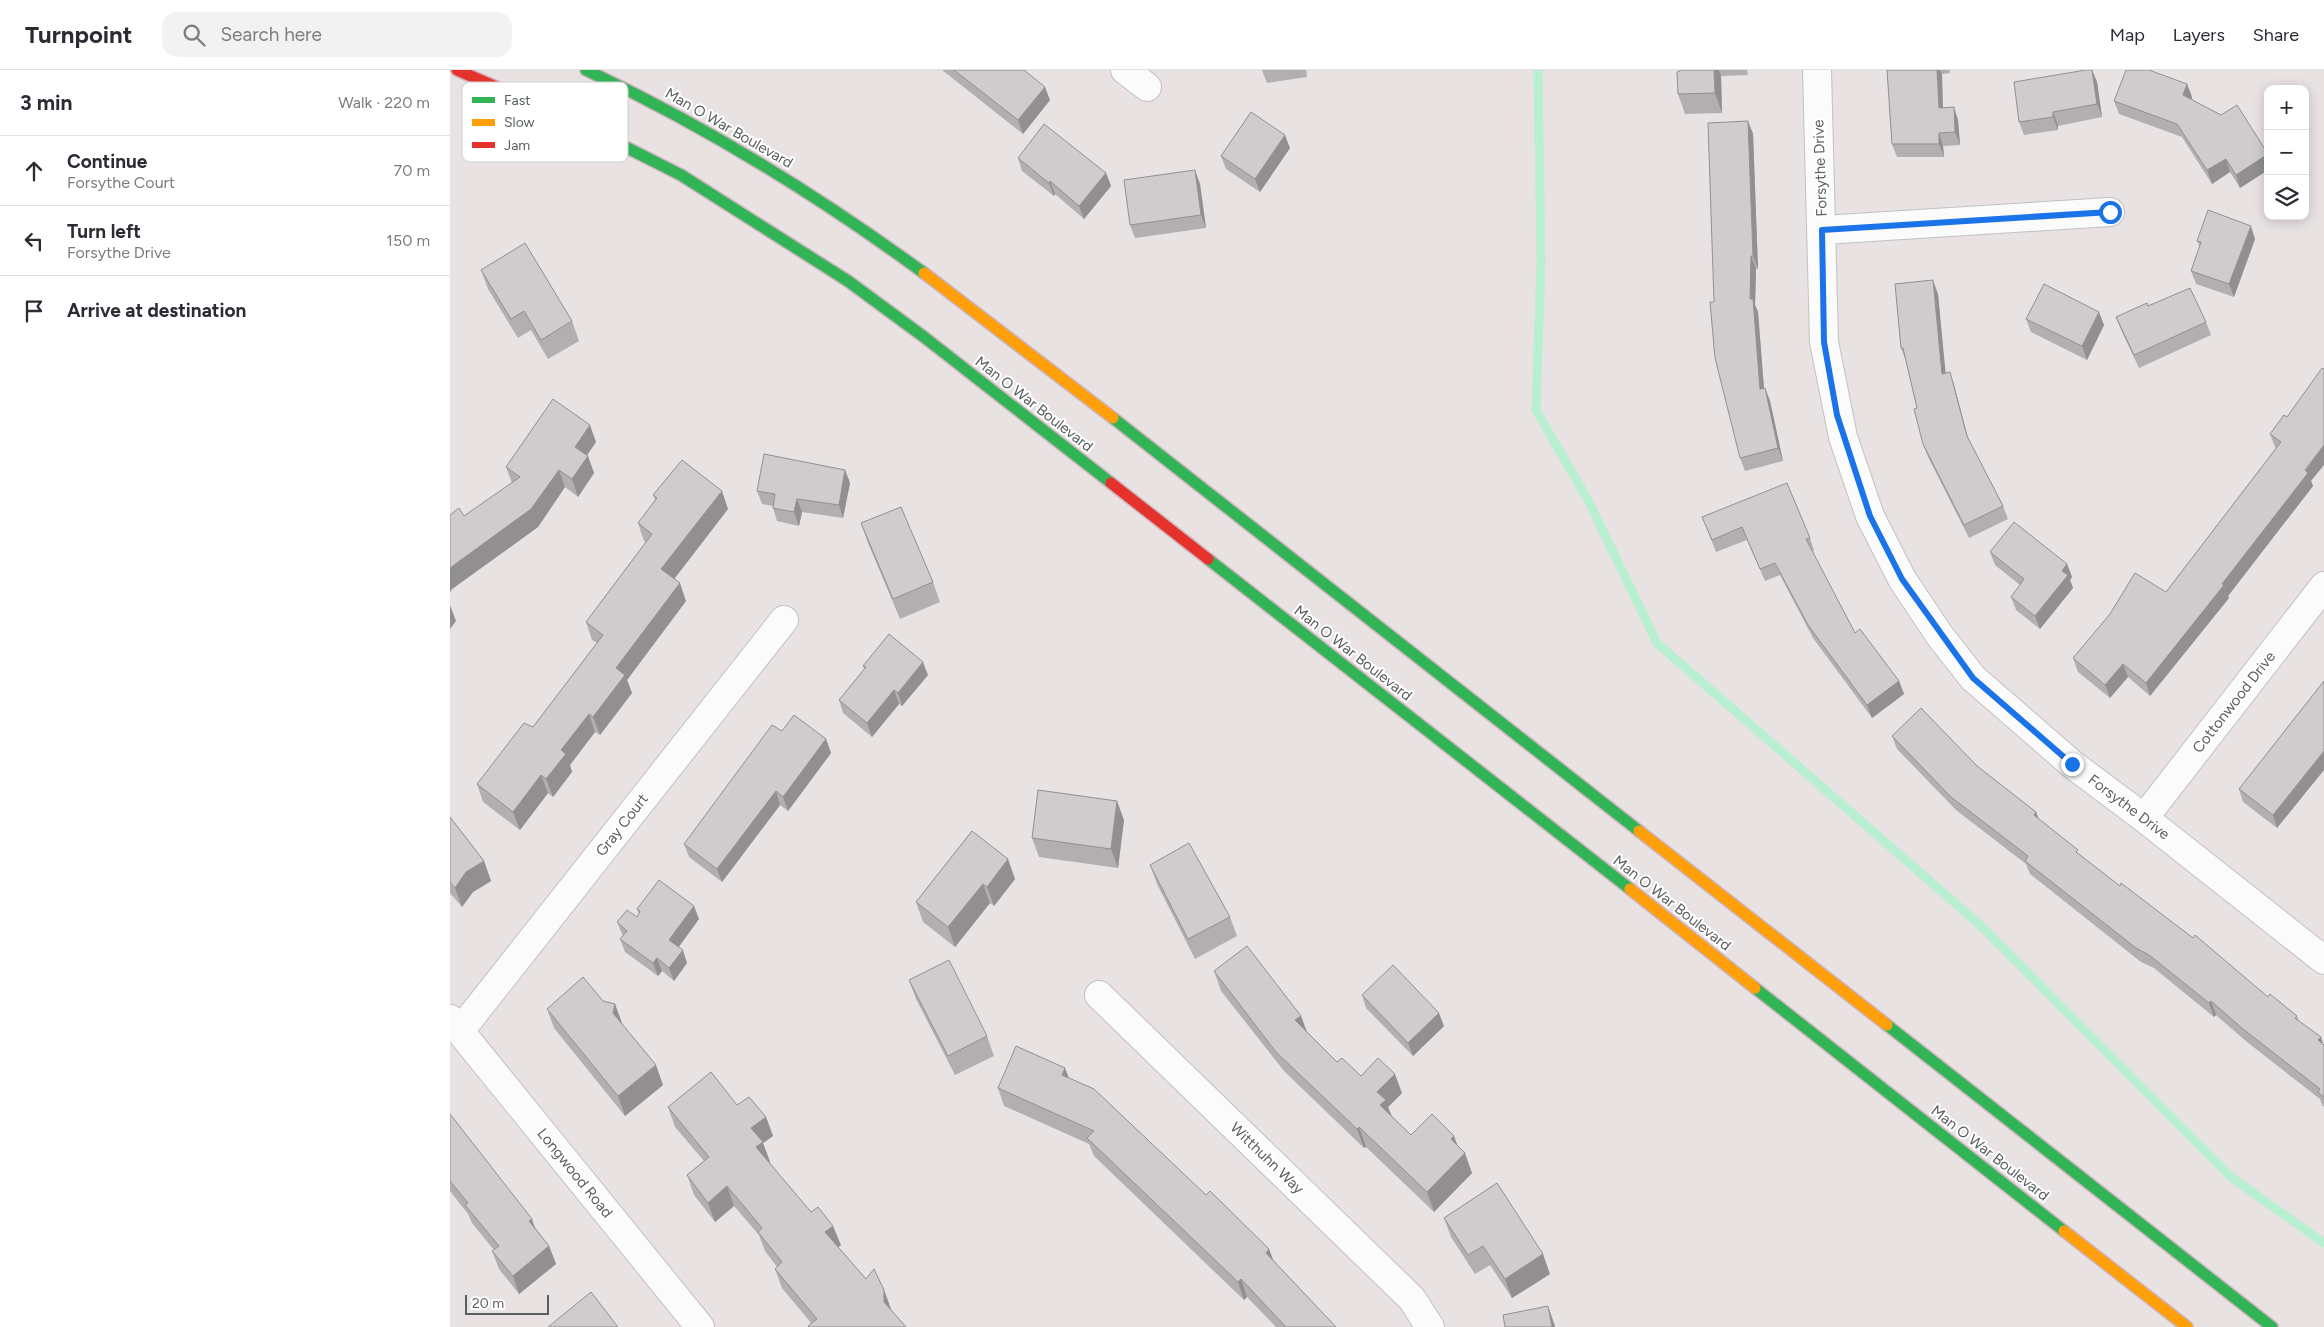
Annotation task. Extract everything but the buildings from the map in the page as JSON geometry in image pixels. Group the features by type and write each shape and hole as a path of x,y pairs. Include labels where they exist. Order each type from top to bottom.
{"main road":[{"name":"Man O War Boulevard","path":"457,70 485,82"},
{"name":"Man O War Boulevard","path":"586,70 614,82"},
{"name":"Man O War Boulevard","path":"628,88 711,132 809,193 927,274 2272,1327"},
{"name":"Man O War Boulevard","path":"628,148 681,175 764,226 855,287 924,337 1340,661 2187,1327"}],"street":[{"path":"1125,70 1147,87"},
{"name":"Forsythe Drive","path":"1817,70 1824,342 1837,415 1870,516 1902,579 1973,678 2072,764 2144,818 2324,960"},
{"path":"1822,230 2110,212"},
{"name":"Cottonwood Drive","path":"2144,818 2324,586"},
{"name":"Gray Court","path":"455,1025 784,620"},
{"name":"Witthuhn Way","path":"1099,995 1412,1299 1430,1327"},
{"name":"Longwood Road","path":"455,1025 700,1327"}],"waterway":[{"path":"1538,70 1541,264 1536,410 1588,500 1657,643 1979,924 2231,1177 2324,1243"}],"traffic: fast":[{"path":"586,70 611,82"},
{"path":"628,91 674,114 760,163 843,216 924,273"},
{"path":"628,148 681,175 848,281 924,337 1111,483"},
{"path":"1113,418 1639,831"},
{"path":"1208,559 1630,889"},
{"path":"1755,988 2064,1231"},
{"path":"1887,1025 2272,1327"}],"traffic: slow":[{"path":"924,273 1113,418"},
{"path":"1639,831 1887,1025"},
{"path":"1630,889 1755,988"},
{"path":"2064,1231 2187,1327"}],"traffic: jam":[{"path":"457,70 485,82"},
{"path":"1111,483 1208,559"}],"route":[{"path":"2072,764 1973,678 1940,636 1902,579 1870,516 1837,415 1824,342 1822,230 2110,212"}]}
